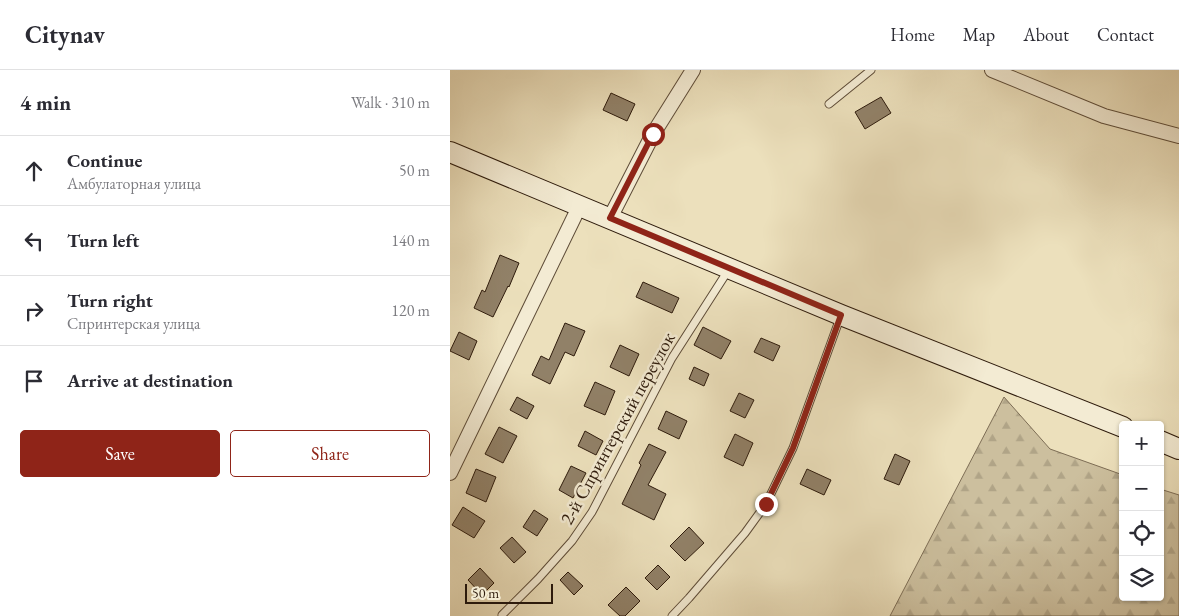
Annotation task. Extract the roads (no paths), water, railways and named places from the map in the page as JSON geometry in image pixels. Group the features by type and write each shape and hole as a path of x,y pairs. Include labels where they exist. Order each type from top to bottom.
{"street":[{"path":"610,218 653,134 693,70"},
{"path":"992,70 1104,116 1179,136"},
{"path":"450,152 841,315 1119,424"},
{"path":"450,473 580,205"},
{"path":"1164,443 1179,449"}],"lane":[{"path":"829,104 871,70"},
{"name":"2-й Спринтерский переулок","path":"502,616 538,580 567,547 592,512 672,358 729,268"},
{"path":"672,616 746,533 766,504 793,448 841,315"}]}
